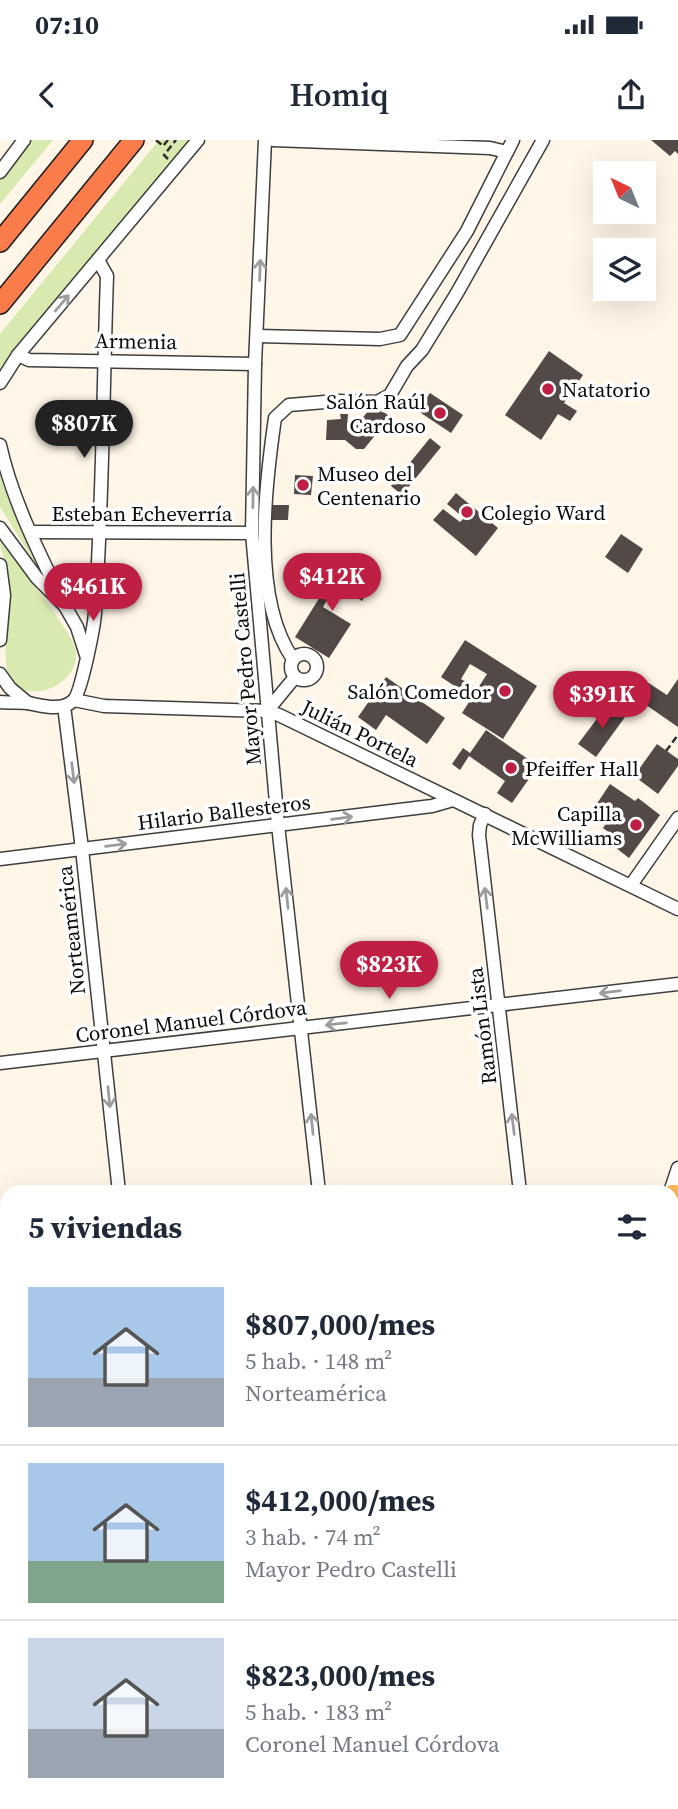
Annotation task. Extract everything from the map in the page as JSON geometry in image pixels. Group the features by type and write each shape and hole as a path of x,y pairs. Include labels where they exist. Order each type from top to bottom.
{"highway":[{"path":"50,180 74,140"},
{"path":"0,242 83,140"},
{"path":"0,303 134,140"}],"street":[{"path":"0,172 24,140"},
{"path":"0,383 18,355 198,140"},
{"name":"Mayor Pedro Castelli","path":"265,140 255,364 252,533 278,825 318,1185"},
{"path":"273,140 490,148 510,146"},
{"path":"293,659 279,634 269,599 264,523 275,418 289,405 337,401 377,402 390,395 457,293 542,140"},
{"path":"258,336 380,339 400,335 467,231 510,146"},
{"name":"Norteamérica","path":"98,260 107,276 95,616 80,690 69,703 118,1185"},
{"name":"Armenia","path":"18,355 29,360 104,359 255,364"},
{"path":"0,445 32,532 77,627 86,655"},
{"path":"0,528 37,578 65,606"},
{"name":"Esteban Echeverría","path":"32,532 252,533"},
{"path":"0,565 4,595 0,640"},
{"path":"302,654 309,655 317,664 316,674 301,681 295,677 290,666 293,659 302,654"},
{"path":"0,674 10,688 29,703"},
{"path":"267,712 295,677"},
{"name":"Julián Portela","path":"0,702 29,703 42,707 69,703 267,712 279,715 678,909"},
{"name":"Hilario Ballesteros","path":"0,859 432,806 453,800"},
{"name":"Ramón Lista","path":"485,814 479,835 519,1185"},
{"path":"631,885 678,818"},
{"name":"Coronel Manuel Córdova","path":"0,1063 678,984"},
{"path":"673,1185 678,1168"}],"path":[{"path":"156,140 163,146 168,140"},
{"path":"667,751 678,735"}],"green space":[{"path":"29,140 53,140 0,204 0,177"},
{"path":"159,140 191,140 0,368 0,334"},
{"path":"0,468 43,576 0,507"},
{"path":"0,540 73,641 76,650 75,662 70,673 52,688 28,691 9,677 6,643 9,576"}],"building":[{"path":"651,140 678,140 678,154 675,151 670,156"},
{"name":"Natatorio","path":"549,351 583,375 564,403 577,411 570,421 558,414 541,440 505,415"},
{"name":"Salón Raúl Cardoso","path":"430,393 463,415 451,433 418,411"},
{"path":"374,404 390,417 364,449 356,449 345,440 326,440 327,420 341,419 340,414 348,414 347,430 350,433"},
{"path":"430,438 441,447 402,495 391,486"},
{"name":"Museo del Centenario","path":"295,475 313,476 311,495 294,494"},
{"path":"456,493 498,528 476,556 433,520 443,509 460,522 464,518 447,504"},
{"path":"268,505 289,505 288,520 267,520"},
{"path":"621,534 643,549 628,573 605,557"},
{"path":"341,563 373,583 362,601 336,584 323,607 351,624 329,658 295,637"},
{"name":"Salón Comedor","path":"465,640 537,686 503,739 462,713 487,674 470,664 461,679 474,687 468,695 441,677"},
{"path":"386,677 445,718 427,744 386,715 376,730 358,717"},
{"path":"678,679 678,727 636,698 647,682 667,695"},
{"path":"608,704 625,717 596,757 578,744"},
{"name":"Pfeiffer Hall","path":"486,730 538,766 512,803 497,793 505,781 469,756 460,770 452,764 463,748 470,753"},
{"path":"657,744 678,759 678,766 658,794 634,776"},
{"path":"610,784 635,801 638,798 660,815 629,858 607,841 611,834 603,828 605,825 590,814"}],"place":[{"name":"Natatorio","path":"548,389"},
{"name":"Salón Raúl Cardoso","path":"440,413"},
{"name":"Museo del Centenario","path":"303,485"},
{"name":"Colegio Ward","path":"467,512"},
{"name":"Salón Comedor","path":"505,691"},
{"name":"Pfeiffer Hall","path":"511,768"},
{"name":"Capilla McWilliams","path":"636,825"}]}
